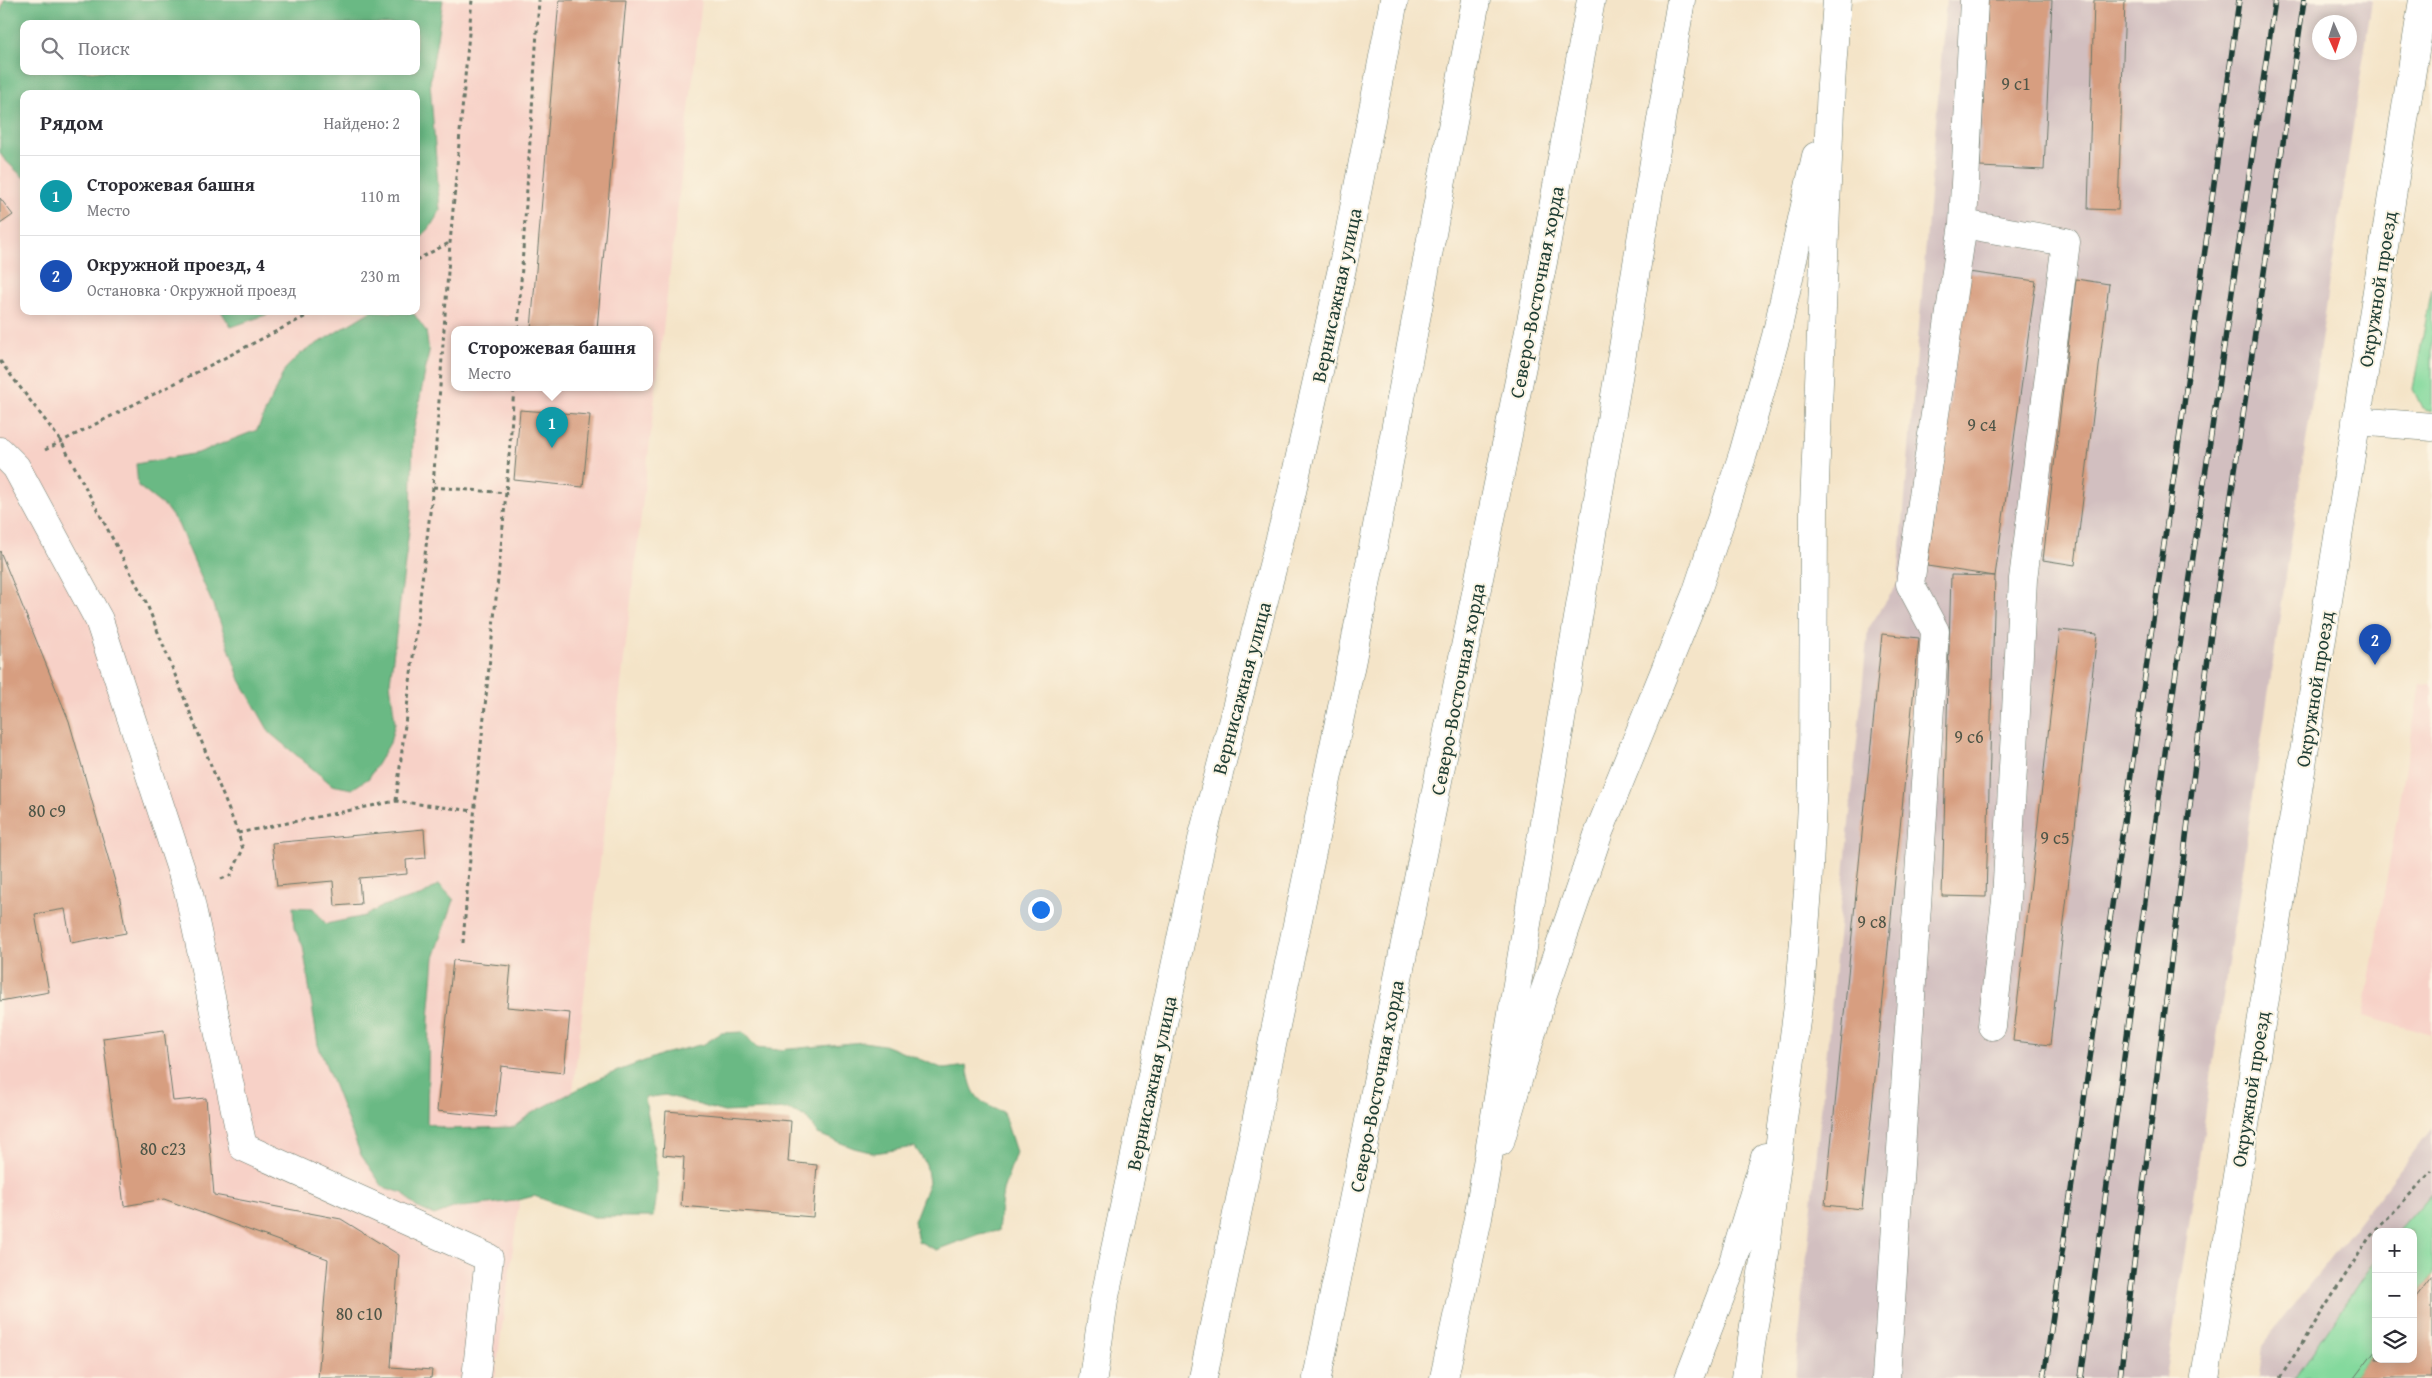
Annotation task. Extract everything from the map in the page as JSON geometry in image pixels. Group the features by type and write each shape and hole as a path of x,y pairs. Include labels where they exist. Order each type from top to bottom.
{"street":[{"name":"Вернисажная улица","path":"1093,1378 1104,1301 1202,835 1294,486 1345,256 1394,0"},
{"path":"1203,1378 1352,659 1476,0"},
{"name":"Северо-Восточная хорда","path":"1317,1378 1543,262 1591,0"},
{"path":"1444,1378 1478,1218 1681,0"},
{"path":"1746,1378 1800,991 1813,779 1814,507 1831,84 1837,0"},
{"path":"1886,1378 1935,631 1910,584 1963,224 1974,0"},
{"name":"Окружной проезд","path":"2205,1378 2423,0"},
{"path":"1478,1218 1542,998 1596,841 1696,594 1743,454 1776,336 1831,84"},
{"path":"1963,224 2066,242 2023,578 2006,900 1992,1026"},
{"path":"2356,421 2432,427"},
{"path":"8,459 99,620 189,894 243,1147 490,1258 476,1378"},
{"path":"1689,1378 1730,1272 1788,1082"}],"path":[{"path":"396,801 433,486 450,243 472,0"},
{"path":"518,326 539,0"},
{"path":"420,258 450,243"},
{"path":"8,459 61,441 308,315"},
{"path":"0,362 61,441 146,602 238,833 243,849 231,875 189,894"},
{"path":"462,943 473,810 508,492 514,391"},
{"path":"433,486 508,492"},
{"path":"238,833 396,801 473,810"},
{"path":"2280,1378 2369,1238 2432,1171"}],"shaded area":[{"path":"0,0 702,0 561,1192 521,1189 495,1378 0,1378 0,920 120,898 69,721 0,551"},
{"path":"1946,0 2372,0 2166,1378 1795,1378 1868,629 1898,583"},
{"path":"2432,684 2432,1035 2363,1016 2420,685"},
{"path":"2432,1128 2432,1276 2417,1296 2417,1228 2372,1228 2372,1354 2354,1378 2259,1378 2263,1345"}],"green space":[{"path":"4,0 443,0 430,82 440,211 429,229 420,238 420,90 20,90 20,174 3,158 0,152 0,15"},
{"path":"2432,288 2432,411 2422,408 2413,389"},
{"path":"224,315 266,315 231,327"},
{"path":"364,315 415,315 426,331 429,352 413,433 411,515 390,682 395,723 390,743 369,778 352,789 332,785 270,733 240,680 219,619 178,524 166,508 138,486 136,464 198,453 257,430 285,369 300,354"},
{"path":"439,884 454,900 434,958 429,1019 427,1123 447,1129 514,1127 530,1114 602,1077 663,1054 704,1044 721,1033 743,1032 757,1048 779,1050 863,1042 884,1045 944,1069 967,1066 973,1091 981,1101 1003,1112 1016,1152 1003,1190 998,1231 979,1234 936,1250 918,1241 914,1221 929,1182 926,1164 915,1147 874,1153 854,1148 818,1134 806,1117 787,1109 724,1112 665,1095 645,1098 656,1173 657,1188 653,1217 594,1217 534,1196 515,1201 453,1208 434,1215 416,1207 403,1193 383,1187 361,1155 318,1045 303,946 294,928 293,907 313,908 326,924 365,916 383,906 423,895"},
{"path":"2432,1193 2432,1276 2417,1296 2417,1228 2401,1228"},
{"path":"2372,1265 2372,1354 2354,1378 2295,1378"}],"building":[{"path":"559,0 626,0 597,326 531,326"},
{"path":"1988,0 2052,0 2044,170 1980,167"},
{"path":"2094,0 2125,0 2118,210 2088,209"},
{"path":"0,198 13,215 0,224"},
{"path":"1968,272 2036,281 1995,576 1927,566"},
{"path":"2076,279 2109,284 2075,565 2043,560"},
{"path":"520,410 590,415 583,487 514,480"},
{"path":"0,551 69,721 120,899 126,933 71,943 65,909 35,914 49,992 0,1001"},
{"path":"1951,575 1995,576 1986,897 1942,896"},
{"path":"2060,630 2097,634 2050,1045 2013,1041"},
{"path":"1882,634 1919,638 1862,1209 1825,1205"},
{"path":"424,829 426,858 406,860 407,874 359,878 361,904 335,906 333,881 277,886 272,843"},
{"path":"453,960 511,966 507,1007 570,1013 564,1073 501,1066 495,1117 437,1111"},
{"path":"164,1030 173,1101 206,1098 214,1195 341,1219 399,1255 391,1367 432,1370 431,1378 318,1378 328,1259 164,1199 124,1206 103,1038"},
{"path":"666,1111 791,1121 788,1162 817,1165 813,1217 681,1206 684,1157 663,1155"},
{"path":"2432,1276 2432,1378 2354,1378 2372,1354 2372,1363 2417,1363 2417,1296"}],"railway":[{"path":"2044,1378 2181,426 2239,0"},
{"path":"2081,1378 2174,686 2275,0"},
{"path":"2120,1378 2211,633 2304,0"}],"place":[{"name":"Сторожевая башня","path":"552,448"},
{"name":"Окружной проезд, 4","path":"2375,665"}]}
